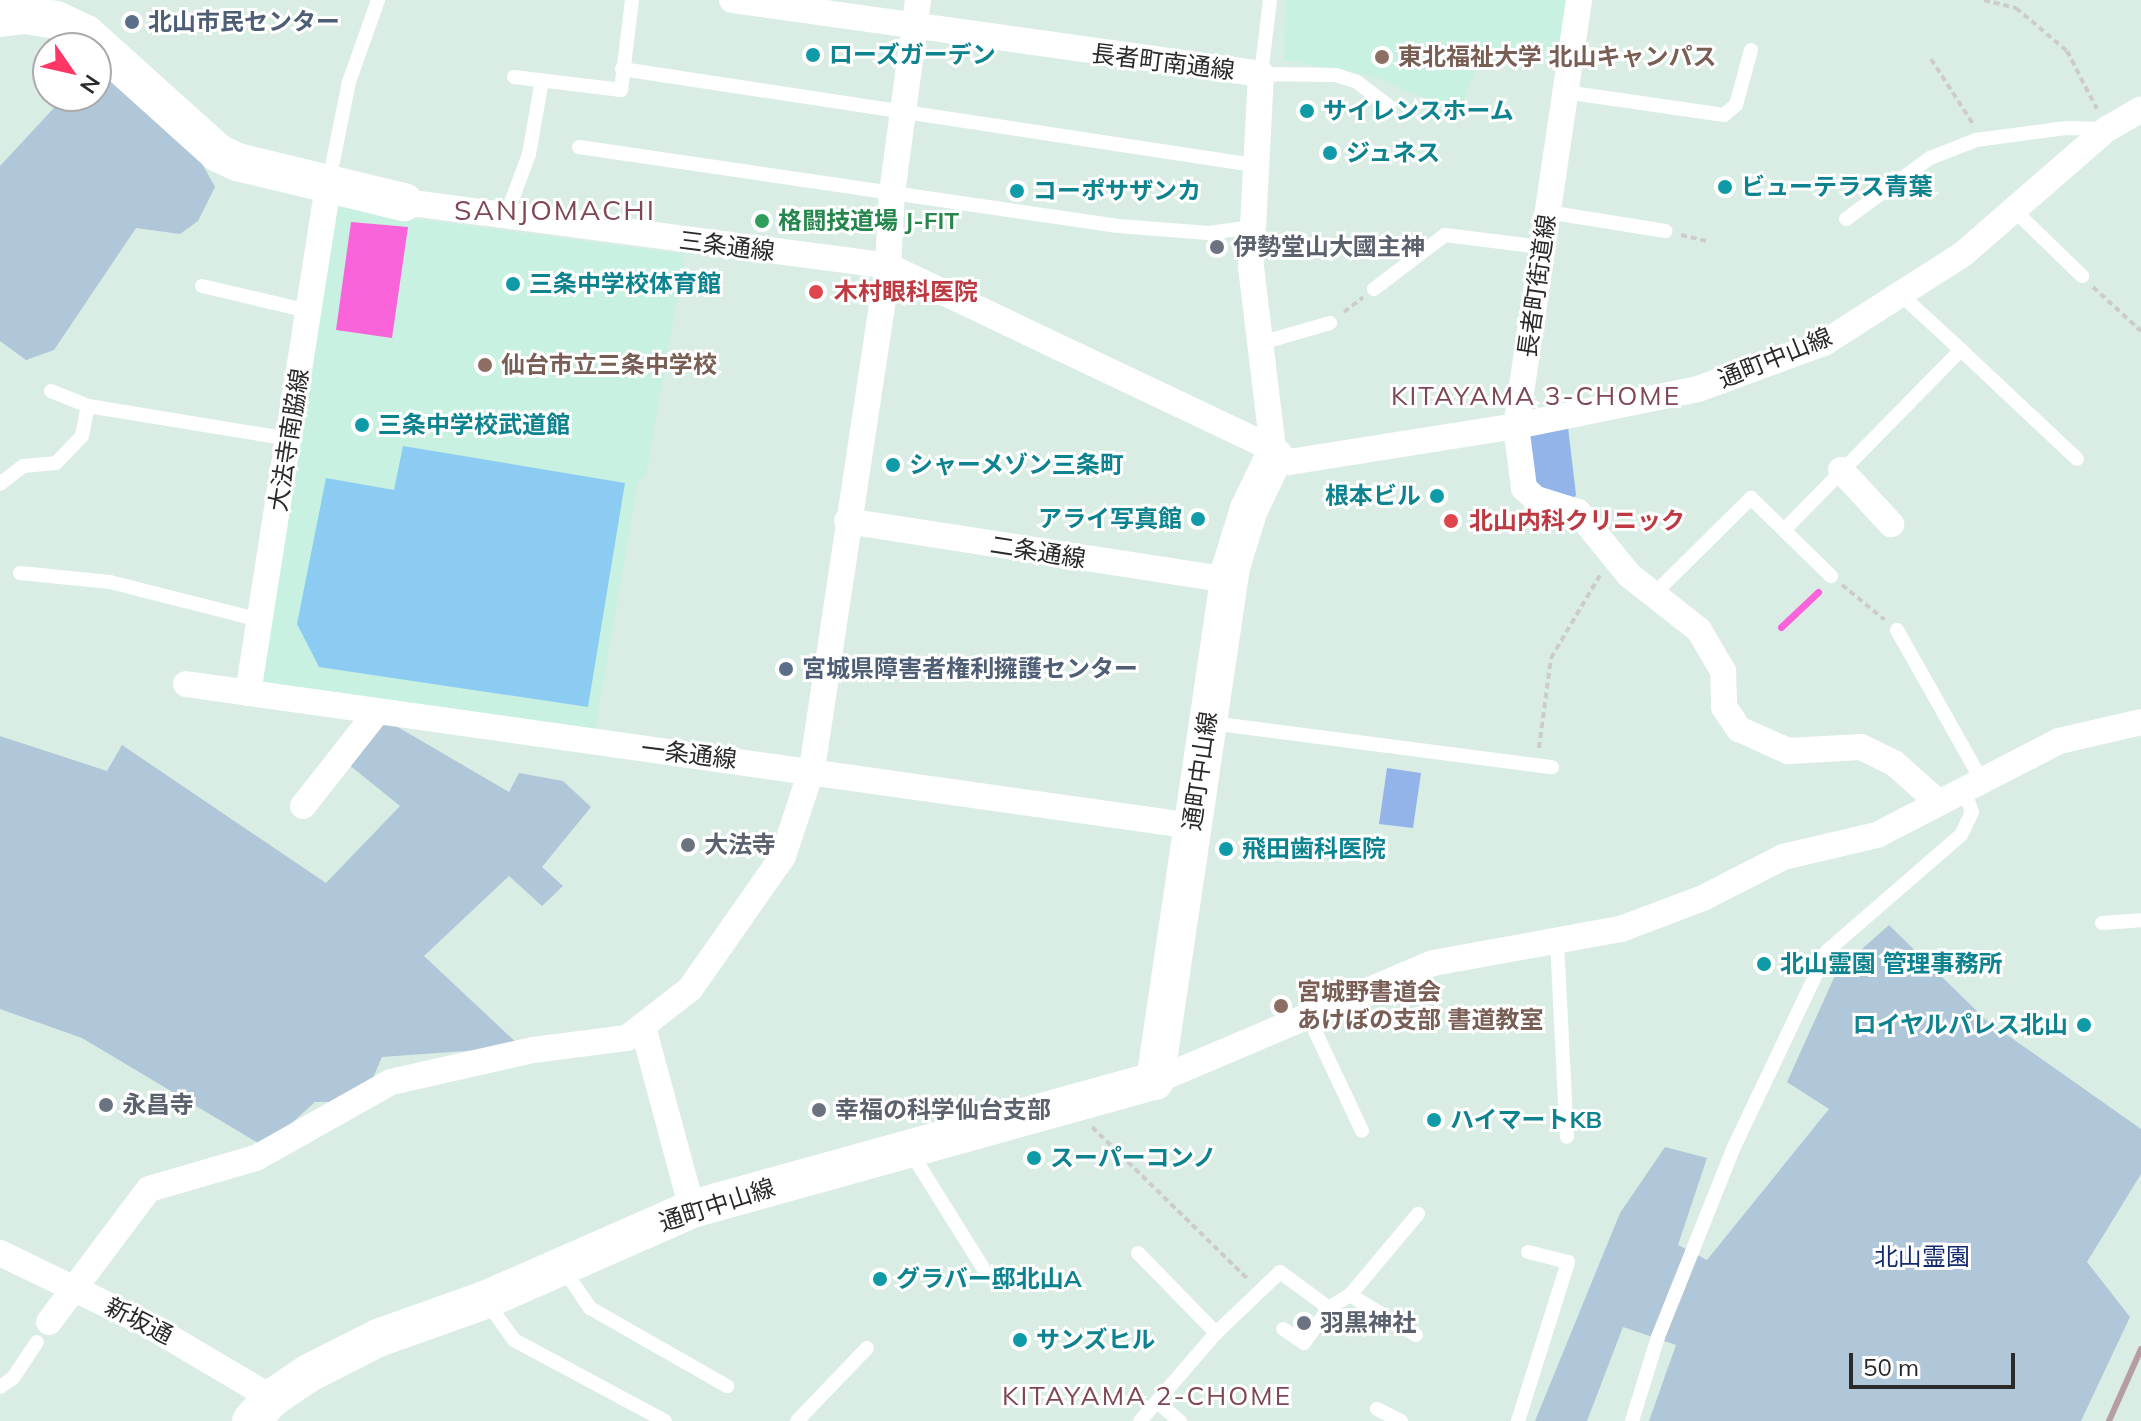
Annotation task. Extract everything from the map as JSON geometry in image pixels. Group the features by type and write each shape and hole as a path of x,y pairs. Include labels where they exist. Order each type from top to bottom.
{"street":[{"name":"長者町南通線","path":"732,0 913,29 1261,74 1251,227 1274,457"},
{"path":"43,1332 71,1288 112,1243 149,1189 256,1158 391,1082 533,1050 627,1038 690,989 783,856 812,769 847,521 888,266 892,193 918,0"},
{"name":"長者町街道線","path":"1579,0 1516,426 1524,488 1536,499 1578,512 1629,575 1656,592 1699,630 1723,671 1724,707 1739,729 1788,751 1861,747 1894,763 1939,803"},
{"name":"三条通線","path":"0,18 25,15 56,20 86,34 218,153 251,167 404,202 888,266 1259,442 1274,457"},
{"name":"通町中山線","path":"261,1410 378,1338 485,1300 692,1209 1155,1081 1229,580 1249,509 1274,457 1289,462 1516,426 1698,389 1824,343 1963,254 2107,129 2141,109"},
{"name":"大法寺南脇線","path":"248,693 328,186"},
{"path":"1841,470 1891,524"},
{"name":"二条通線","path":"847,521 1229,580"},
{"name":"一条通線","path":"186,684 812,769 1192,826"},
{"path":"303,806 377,712"},
{"path":"1155,1081 1433,963 1621,929 1703,898 1783,857 1877,835 2059,741 2141,722"},
{"path":"643,1027 692,1209"},
{"name":"新坂通","path":"0,1253 159,1330 261,1410"}],"lane":[{"path":"328,186 349,82 378,0"},
{"path":"514,77 621,90 632,0"},
{"path":"1270,0 1261,74 1336,75 1357,82 1389,106"},
{"path":"1565,92 1724,115 1736,105 1751,50"},
{"path":"622,69 1254,165"},
{"path":"506,216 529,154 542,80"},
{"path":"1846,219 1930,158 1983,139 2107,129"},
{"path":"579,147 1181,233 1251,227"},
{"path":"2014,210 2082,276"},
{"path":"1547,212 1665,231"},
{"path":"1374,289 1445,235 1542,247"},
{"path":"202,286 309,311"},
{"path":"1900,294 2077,459"},
{"path":"1261,343 1330,323"},
{"path":"1786,528 1961,350"},
{"path":"51,391 88,406 289,439"},
{"path":"0,484 23,466 56,463 82,436 88,406"},
{"path":"1656,592 1751,498 1786,528 1831,576"},
{"path":"20,573 110,582 260,620"},
{"path":"1632,1421 1658,1337 1734,1147 1827,951 1961,835 1972,812 1973,786 1897,630"},
{"path":"1208,722 1544,766"},
{"path":"2102,923 2141,920"},
{"path":"1557,942 1567,1137"},
{"path":"1307,1014 1362,1131"},
{"path":"908,1148 955,1231 988,1276"},
{"path":"1283,1329 1304,1343 1329,1308 1350,1295 1418,1214"},
{"path":"1518,1421 1568,1262 1528,1252"},
{"path":"1138,1253 1216,1333"},
{"path":"561,1265 590,1308 727,1386"},
{"path":"1140,1421 1216,1333 1280,1272 1329,1308"},
{"path":"1350,1295 1416,1335"},
{"path":"485,1300 514,1340 665,1421"},
{"path":"0,1387 13,1378 43,1332"},
{"path":"806,1418 867,1348"},
{"path":"1157,1402 1180,1421"},
{"path":"1377,1409 1401,1421"}],"path":[{"path":"1984,0 2016,8 2067,51 2107,129"},
{"path":"1931,59 1983,139"},
{"path":"1665,231 1706,241"},
{"path":"2082,276 2141,331"},
{"path":"1330,323 1374,289"},
{"path":"1544,766 1551,658 1613,553"},
{"path":"1831,576 1897,630"},
{"path":"1080,1100 1087,1121 1120,1159 1260,1290"}],"shaded area":[{"name":"東北福祉大学 北山キャンパス","path":"1285,0 1571,0 1564,52 1486,48 1458,112 1372,76 1284,60"},
{"name":"仙台市立三条中学校","path":"331,201 409,218 685,254 646,475 638,482 595,730 255,685"},
{"path":"351,222 408,227 392,338 336,330"},
{"path":"1568,427 1576,495 1570,504 1539,496 1523,431"},
{"path":"403,446 625,483 588,707 319,667 297,624 326,478 394,490"},
{"path":"1387,768 1421,773 1413,828 1379,824"}],"green space":[{"path":"112,81 200,160 215,187 198,221 180,234 136,228 54,350 26,360 0,341 0,166 50,112 112,112"},
{"path":"384,719 509,792 519,773 563,781 591,807 542,867 563,886 542,906 509,876 424,956 521,1047 382,1057 369,1087 333,1102 315,1102 265,1147 82,1038 0,1009 0,736 107,771 122,745 326,883 400,806 348,764"},
{"name":"北山霊園","path":"1889,925 1986,1020 2141,1129 2141,1174 2087,1262 2130,1317 2081,1421 1649,1421 1676,1345 1623,1327 1587,1421 1535,1421 1620,1213 1665,1147 1707,1158 1678,1245 1707,1260 1829,1109 1787,1082 1837,971"}],"waterway":[{"path":"1781,627 1818,592"}],"railway":[{"path":"2109,1421 2141,1349"}],"place":[{"name":"北山市民センター","path":"132,22"},
{"name":"ローズガーデン","path":"813,55"},
{"name":"東北福祉大学 北山キャンパス","path":"1382,57"},
{"name":"サイレンスホーム","path":"1307,111"},
{"name":"ジュネス","path":"1330,153"},
{"name":"ビューテラス青葉","path":"1725,187"},
{"name":"コーポサザンカ","path":"1017,191"},
{"name":"格闘技道場 J-FIT","path":"762,221"},
{"name":"伊勢堂山大國主神","path":"1217,247"},
{"name":"三条中学校体育館","path":"513,284"},
{"name":"木村眼科医院","path":"816,292"},
{"name":"仙台市立三条中学校","path":"485,365"},
{"name":"三条中学校武道館","path":"362,425"},
{"name":"シャーメゾン三条町","path":"893,465"},
{"name":"根本ビル","path":"1437,496"},
{"name":"アライ写真館","path":"1198,519"},
{"name":"北山内科クリニック","path":"1451,521"},
{"name":"宮城県障害者権利擁護センター","path":"786,669"},
{"name":"大法寺","path":"688,845"},
{"name":"飛田歯科医院","path":"1226,849"},
{"name":"北山霊園 管理事務所","path":"1764,964"},
{"name":"宮城野書道会 あけぼの支部 書道教室","path":"1281,1006"},
{"name":"ロイヤルパレス北山","path":"2084,1025"},
{"name":"永昌寺","path":"106,1105"},
{"name":"幸福の科学仙台支部","path":"819,1110"},
{"name":"ハイマートKB","path":"1434,1120"},
{"name":"スーパーコンノ","path":"1034,1158"},
{"name":"グラバー邸北山A","path":"880,1279"},
{"name":"羽黒神社","path":"1304,1323"},
{"name":"サンズヒル","path":"1020,1340"}],"district":[{"name":"SANJOMACHI","path":"555,210"},
{"name":"KITAYAMA 3-CHOME","path":"1536,396"},
{"name":"KITAYAMA 2-CHOME","path":"1147,1396"}]}
